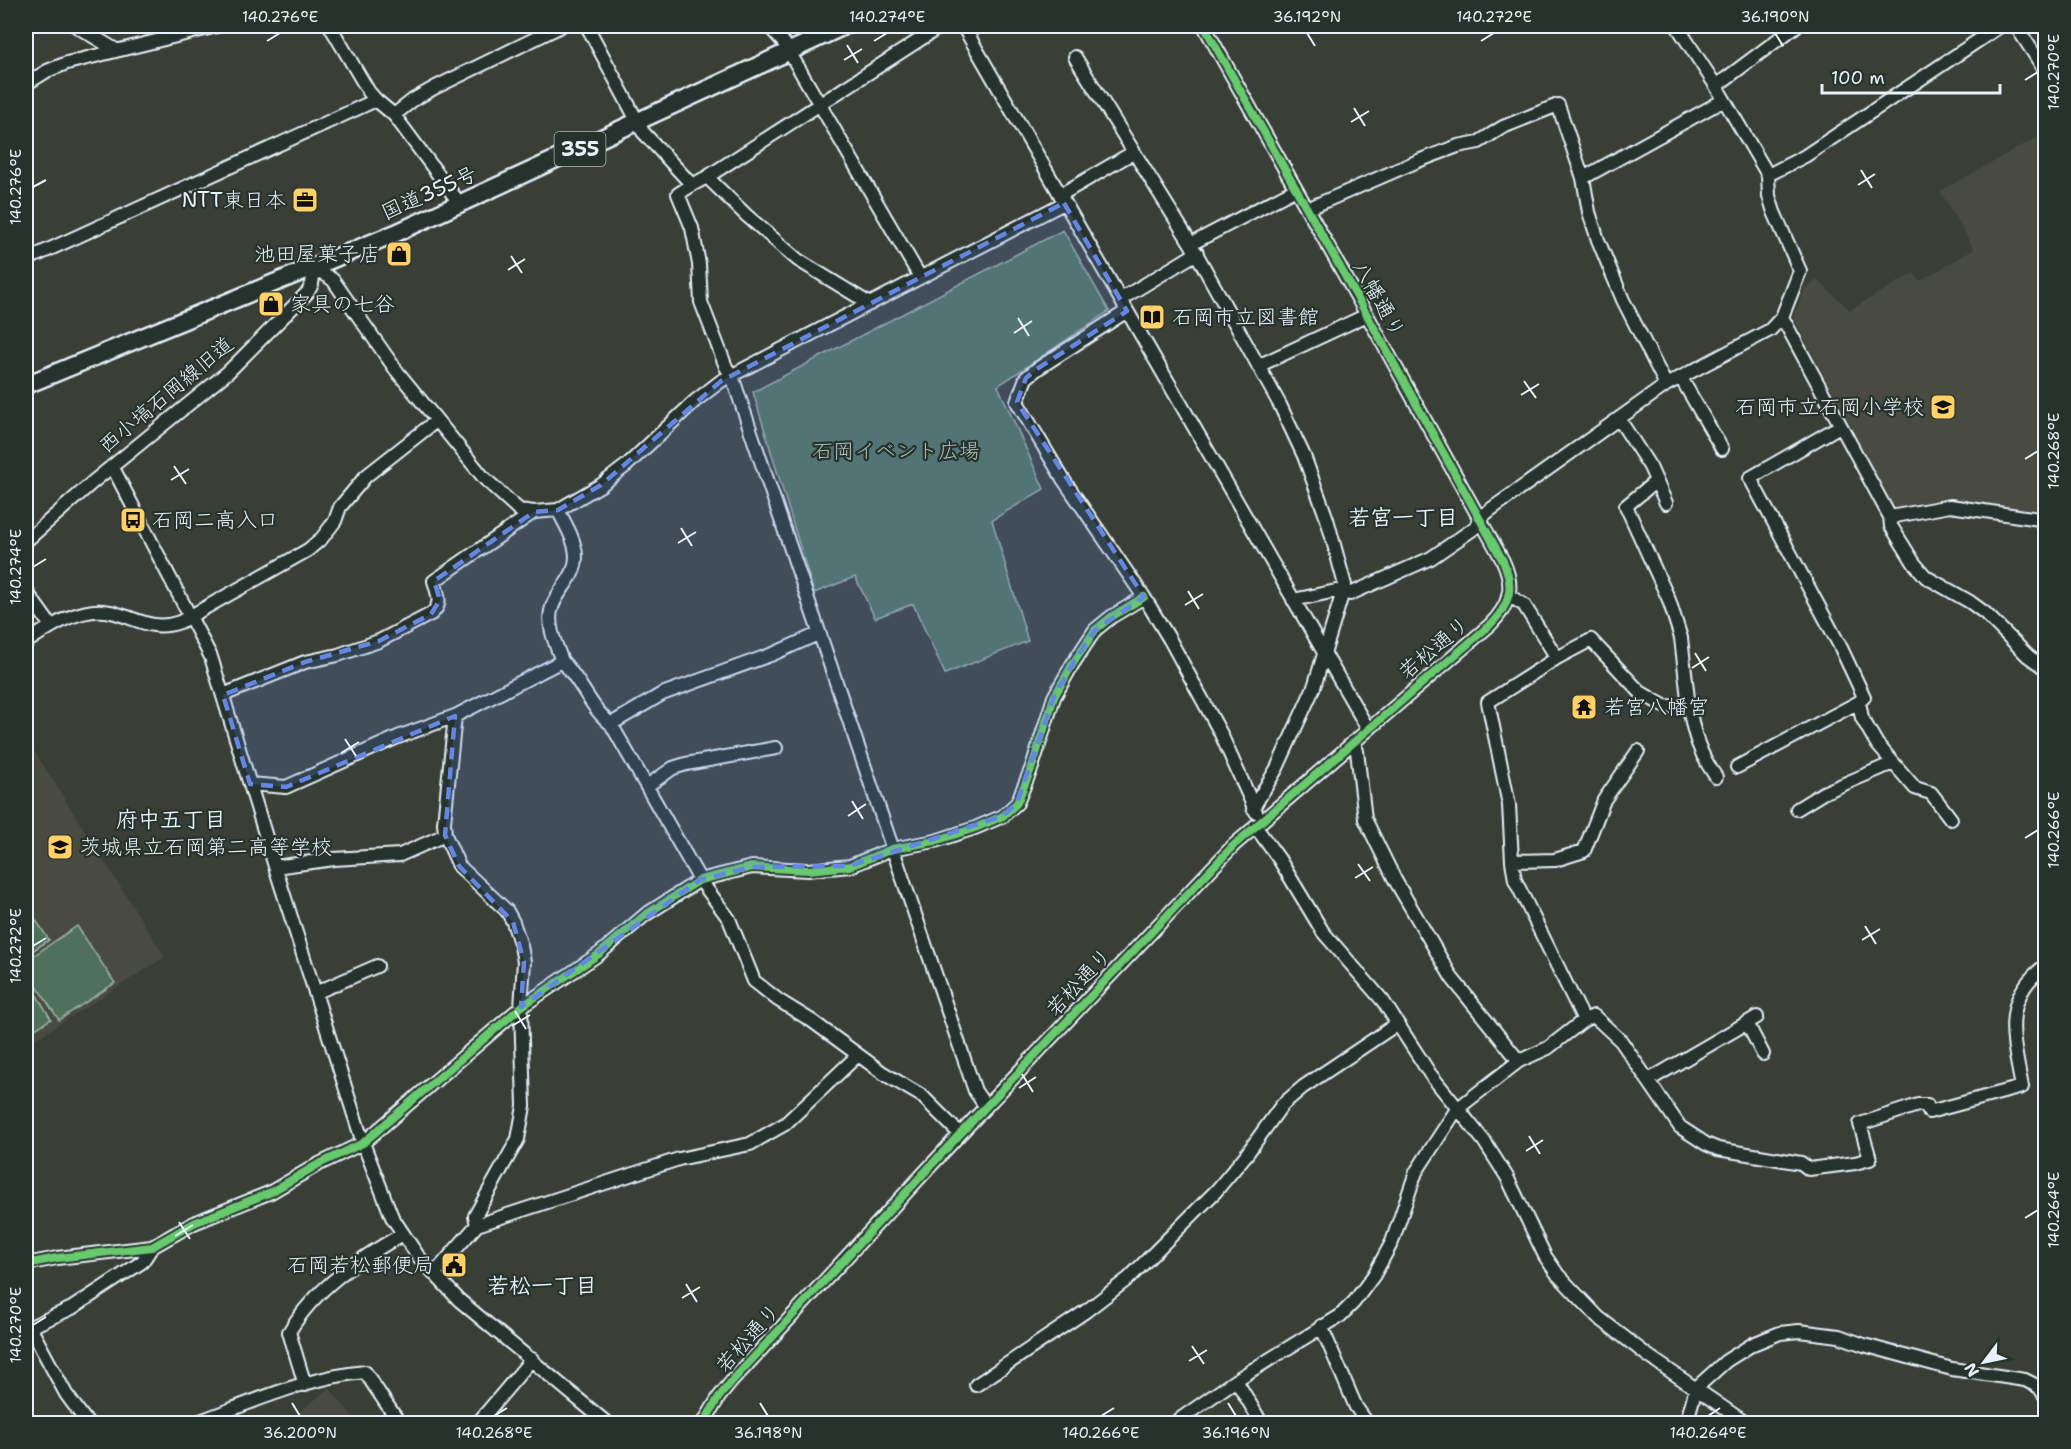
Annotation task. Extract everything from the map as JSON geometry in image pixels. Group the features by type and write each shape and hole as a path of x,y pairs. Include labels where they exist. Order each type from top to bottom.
{"highway":[{"name":"国道355号","path":"26,385 387,237 844,26"}],"street":[{"path":"76,26 116,50"},
{"path":"26,84 47,71 67,63 217,26"},
{"path":"330,26 376,100 394,116 460,204"},
{"path":"394,116 413,100 434,88 561,26"},
{"path":"587,26 643,132 692,185"},
{"path":"769,26 789,52 920,278"},
{"path":"941,26 678,194 692,228 699,264 701,302 726,367 732,376 975,1091 986,1107"},
{"path":"963,26 1368,729"},
{"name":"八幡通り","path":"1204,26 1367,315 1508,572 1510,584 1508,595"},
{"path":"1293,600 1336,591 1350,594 1431,558 1476,527 1479,519 1666,385 1770,330 1782,317 1800,271 1774,212 1769,196 1768,176 1716,86 1677,26"},
{"path":"1716,86 1796,26"},
{"path":"1768,176 1815,149 2000,26"},
{"path":"2016,26 2046,72"},
{"path":"1076,57 1194,249 1280,405 1304,456 1327,519 1345,585 1314,687 1293,736 1253,808"},
{"path":"26,260 376,100"},
{"path":"1582,178 1724,100"},
{"path":"1307,209 1418,161 1458,146 1479,142 1503,127 1558,105 1582,178 1598,240 1623,300 1666,385"},
{"path":"314,267 333,280 396,370 484,478 519,510 534,512 558,510 601,485 627,465 695,400 721,381 920,278 1062,199 1134,152"},
{"path":"707,177 798,260 870,304"},
{"path":"1296,189 1194,249 1026,378 1017,402 1064,479 1144,597 1189,673 1215,722 1258,824 1274,855 1279,859 1323,932 1383,1001 1430,1074 1484,1141 1507,1177 1545,1256 1558,1275 1598,1317 1647,1355 1747,1424"},
{"name":"西小塙石岡線旧道","path":"26,541 112,466 228,372 308,292 312,284 314,267"},
{"path":"1258,366 1367,315"},
{"path":"1782,317 1890,517 1891,526 1914,563 1926,577 1985,613 2028,656 2046,669"},
{"path":"1681,378 1722,449"},
{"path":"1619,419 1650,467 1666,503"},
{"path":"28,641 51,626 79,615 98,611 111,612 149,626 180,622 308,550 322,538 352,491 366,476 436,421"},
{"path":"1737,767 1859,702 1864,697 1841,648 1750,478 1840,426"},
{"path":"112,466 211,657 315,993 382,1195 403,1234 434,1274 459,1300 608,1424"},
{"path":"1656,481 1626,506 1672,610 1681,638 1695,738 1704,759 1716,777"},
{"path":"1890,517 1950,506 2046,520"},
{"path":"558,510 571,535 576,556 574,570 552,607 553,638 562,661 574,675 599,714 611,724 700,880 729,919 754,981 858,1055 922,1096 960,1134"},
{"path":"223,695 305,662 338,655 379,641 432,614 438,608 440,600 434,581 534,512"},
{"path":"26,591 51,626"},
{"path":"1508,595 1524,605 1557,658"},
{"name":"若松通り","path":"703,1424 719,1397 732,1382 960,1134 1234,845 1490,625 1505,607 1508,595"},
{"path":"26,1264 57,1258 152,1247 194,1223 271,1192 317,1165 363,1143 521,1007 599,954 645,915 700,880 752,867 808,870 850,866 892,849 935,841 975,828 1002,816 1017,803 1032,767 1054,697 1072,665 1095,630 1111,617 1144,597"},
{"path":"611,724 662,694 773,654 818,634"},
{"path":"1584,1020 1515,880 1509,805 1488,702 1557,658 1591,640 1640,692 1664,706 1689,707"},
{"path":"250,784 286,787 398,737 455,716 562,661"},
{"path":"1859,702 1862,718 1877,744 1916,788 1931,793 1952,819"},
{"path":"455,716 444,824 445,835 459,866 507,911 513,922 524,962 521,1007 524,1106 518,1139 475,1216 477,1225"},
{"path":"1353,742 1357,751 1365,819 1383,856 1452,978 1519,1061"},
{"path":"647,786 672,768 776,748"},
{"path":"1512,861 1555,860 1584,851 1604,800 1638,751"},
{"path":"1797,809 1823,793 1893,763"},
{"path":"275,867 400,855 445,835"},
{"path":"1173,1424 1236,1380 1340,1316 1354,1302 1374,1275 1392,1242 1416,1172 1457,1108 1519,1061 1548,1048 1584,1020 1594,1016 1621,1041 1680,1127 1706,1144 1718,1149 1801,1163 1809,1168 1855,1163 1870,1159 1860,1124 1918,1105 1927,1105 1929,1112 2022,1086 2012,1034 2012,1017 2024,985 2046,965"},
{"path":"315,993 377,966"},
{"path":"1648,1080 1752,1020 1764,1054"},
{"path":"976,1385 1086,1311 1129,1278 1216,1191 1246,1155 1282,1105 1303,1088 1397,1024"},
{"path":"434,1274 477,1225 679,1159 750,1144 785,1124 858,1055"},
{"path":"305,1385 289,1332 299,1316 337,1278 366,1255 403,1234"},
{"path":"88,1424 66,1394 28,1328 72,1308 142,1262 152,1247"},
{"path":"1321,1326 1356,1407 1368,1424"},
{"path":"1686,1424 1696,1388 1726,1361 1753,1344 1780,1333 1799,1331 1839,1336 1952,1369 2025,1380 2039,1387 2046,1397"},
{"path":"477,1424 532,1359"},
{"path":"192,1424 340,1374 365,1372 400,1424"},
{"path":"1236,1380 1262,1424"}],"highlighted area":[{"path":"1064,203 1127,311 1026,378 1017,402 1144,597 1095,630 1072,665 1054,697 1017,803 1003,816 850,866 752,867 700,880 521,1007 524,962 513,922 459,866 445,835 455,716 286,787 250,784 223,695 305,662 379,641 431,614 440,600 434,581 534,512 558,510 601,485 721,381"}],"shaded area":[{"name":"石岡市立石岡小学校","path":"2045,133 2045,513 1948,497 1895,509 1793,317 1804,290 1817,280 1850,310 1914,273 1920,281 1974,249 1940,191"},
{"name":"茨城県立石岡第二高等学校","path":"26,738 165,957 26,1045"},
{"path":"329,1388 358,1423 286,1423"}],"green space":[{"name":"石岡イベント広場","path":"1063,230 1109,311 998,386 1044,489 992,520 1028,641 945,674 913,604 875,618 855,577 814,593 753,392"},
{"path":"26,905 49,940 26,955"},
{"path":"77,926 115,983 59,1020 26,970 26,961"},
{"path":"26,977 51,1019 26,1035"}],"cycle path":[{"path":"703,1424 719,1397 732,1381 960,1134 1234,845 1490,625 1506,603 1509,579 1503,561 1204,26"},
{"path":"26,1264 57,1258 152,1247 194,1223 271,1192 317,1165 363,1143 521,1007 599,954 645,915 700,880 752,867 808,870 850,866 892,849 935,841 1003,816 1017,803 1032,767 1054,697 1072,665 1095,630 1111,617 1144,597"}],"place":[{"name":"NTT東日本","path":"305,200"},
{"name":"池田屋菓子店","path":"399,254"},
{"name":"家具の七谷","path":"271,304"},
{"name":"石岡市立図書館","path":"1152,317"},
{"name":"石岡市立石岡小学校","path":"1943,407"},
{"name":"石岡二高入口","path":"133,520"},
{"name":"若宮八幡宮","path":"1584,707"},
{"name":"茨城県立石岡第二高等学校","path":"60,847"},
{"name":"石岡若松郵便局","path":"454,1265"}],"district":[{"name":"若宮一丁目","path":"1403,517"},
{"name":"府中五丁目","path":"171,819"},
{"name":"若松一丁目","path":"542,1285"}]}
